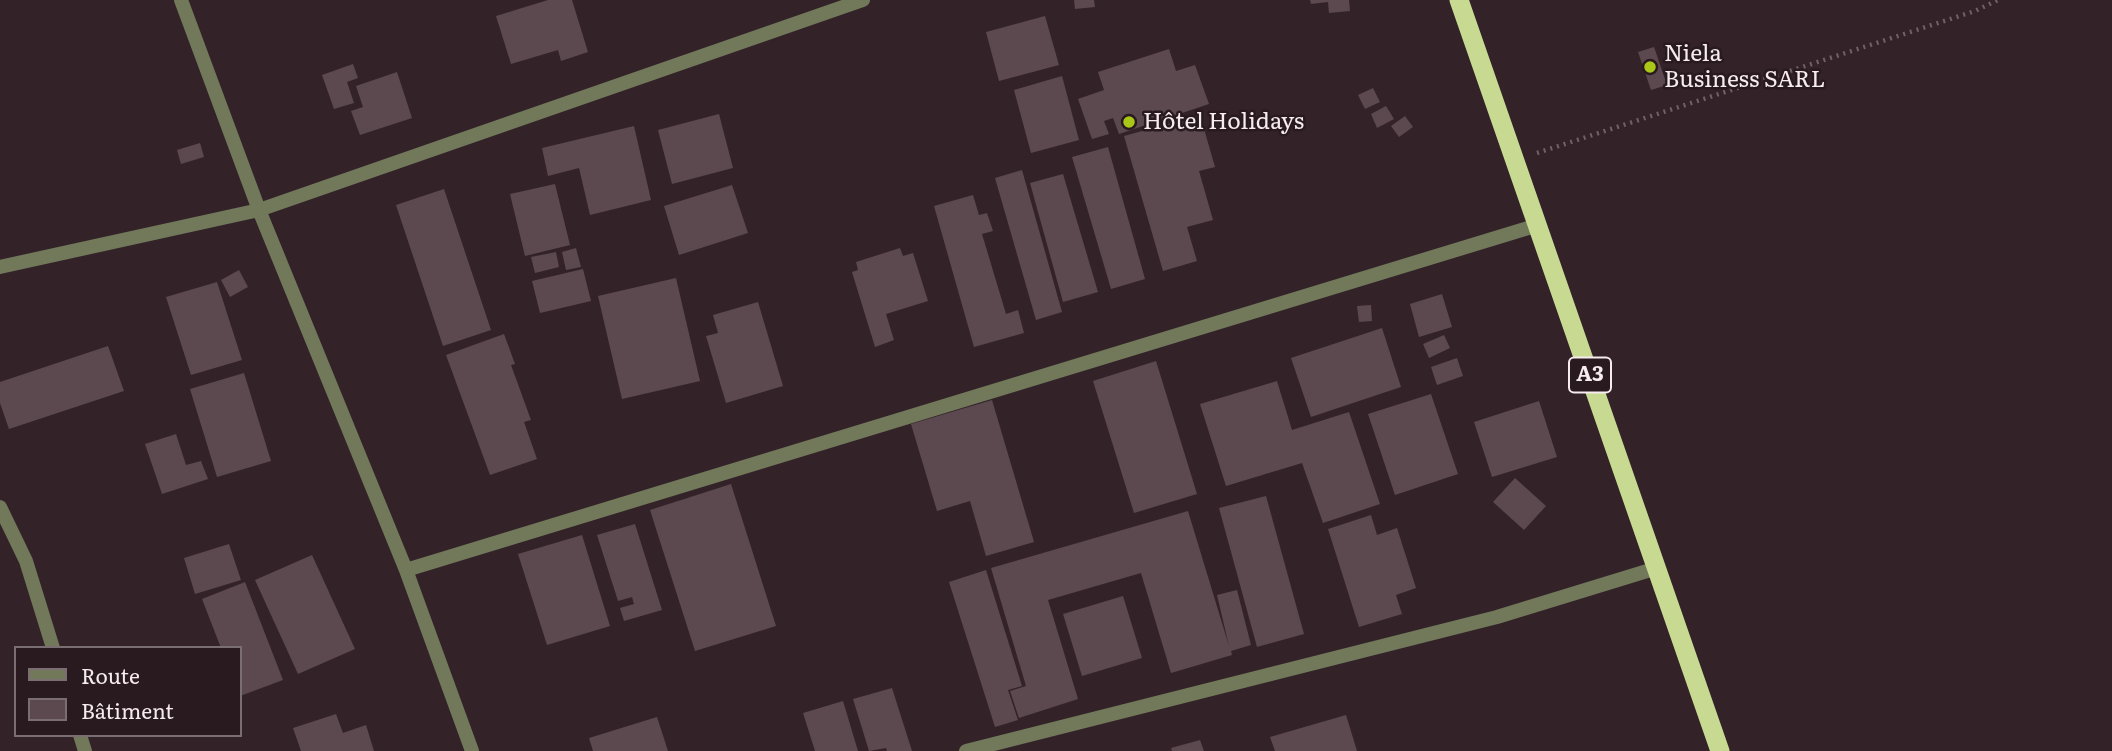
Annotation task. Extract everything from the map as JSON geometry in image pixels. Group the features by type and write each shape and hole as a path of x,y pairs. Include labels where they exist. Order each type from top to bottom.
{"highway":[{"name":"A3","path":"1459,0 1720,751"}],"street":[{"path":"181,0 259,210 406,570 472,751"},
{"path":"0,267 259,210 863,0"},
{"path":"406,570 1538,225"},
{"path":"0,507 26,561 52,646"},
{"path":"966,751 1497,617 1657,568"}],"path":[{"path":"1515,160 1976,11 1998,0"}],"building":[{"path":"548,0 572,0 588,52 561,61 558,50 511,64 496,16"},
{"path":"1074,0 1094,0 1095,7 1075,9"},
{"path":"1310,0 1349,0 1350,11 1329,13 1328,2 1311,4"},
{"path":"1045,16 1059,65 999,81 986,32"},
{"path":"1654,47 1667,85 1651,90 1638,52"},
{"path":"1169,49 1176,71 1195,65 1209,104 1119,134 1113,118 1104,121 1109,134 1092,139 1078,99 1104,90 1098,72"},
{"path":"353,64 358,78 347,82 354,103 334,109 322,75"},
{"path":"397,72 412,118 360,135 351,111 363,107 356,86"},
{"path":"1062,76 1079,140 1031,153 1014,90"},
{"path":"1373,88 1380,102 1365,109 1358,95"},
{"path":"1386,106 1394,119 1377,128 1371,114"},
{"path":"719,114 733,168 672,184 658,130"},
{"path":"1200,115 1215,167 1199,171 1213,220 1187,227 1197,261 1163,271 1124,136"},
{"path":"1405,116 1413,127 1399,137 1391,126"},
{"path":"634,126 651,200 590,215 579,168 548,176 542,148"},
{"path":"200,143 204,157 181,164 177,150"},
{"path":"1108,147 1145,279 1111,289 1072,157"},
{"path":"1022,170 1062,312 1036,320 995,178"},
{"path":"1063,174 1098,292 1063,302 1030,183"},
{"path":"555,184 570,245 525,256 510,194"},
{"path":"732,185 748,233 679,255 664,206"},
{"path":"444,189 491,330 443,346 396,205"},
{"path":"973,195 979,215 987,213 993,231 982,234 1006,314 1018,310 1024,333 974,347 934,206"},
{"path":"576,248 581,267 566,270 562,252"},
{"path":"900,248 903,256 913,253 928,301 886,314 894,340 875,347 852,272 858,270 856,262"},
{"path":"556,252 559,267 535,273 531,257"},
{"path":"583,269 591,301 540,313 532,281"},
{"path":"239,270 248,287 230,297 221,280"},
{"path":"676,278 700,381 622,399 598,296"},
{"path":"217,282 242,360 191,375 166,297"},
{"path":"1442,294 1452,327 1419,337 1410,304"},
{"path":"758,302 783,386 726,403 706,336 718,333 713,315"},
{"path":"1371,305 1372,321 1359,322 1357,306"},
{"path":"1382,328 1401,387 1311,417 1291,358"},
{"path":"504,334 515,364 511,365 531,420 524,422 537,459 490,475 446,355"},
{"path":"1444,335 1450,348 1429,358 1423,344"},
{"path":"108,346 124,391 9,429 0,403 0,382"},
{"path":"1457,358 1463,376 1437,385 1431,367"},
{"path":"1156,361 1197,494 1134,513 1093,381"},
{"path":"244,373 271,461 217,477 190,389"},
{"path":"1277,381 1292,430 1349,412 1380,504 1323,523 1302,463 1226,486 1200,404"},
{"path":"1431,394 1458,474 1395,495 1368,414"},
{"path":"992,400 1034,542 986,556 970,501 937,511 911,424"},
{"path":"1539,401 1557,457 1492,477 1474,422"},
{"path":"176,434 186,465 201,461 208,479 162,494 145,444"},
{"path":"1515,478 1546,506 1524,530 1493,502"},
{"path":"731,484 776,626 695,651 650,510"},
{"path":"1266,496 1304,634 1257,647 1219,508"},
{"path":"1188,511 1229,646 1217,595 1237,590 1251,645 1231,651 1232,655 1171,673 1141,573 1048,600 1078,699 1019,718 1010,691 1026,686 991,568"},
{"path":"1371,515 1377,535 1397,528 1416,588 1396,595 1402,614 1359,627 1328,529"},
{"path":"635,524 662,610 624,621 620,608 634,604 632,597 618,601 597,535"},
{"path":"582,535 610,626 547,645 518,554"},
{"path":"229,544 241,580 195,594 184,558"},
{"path":"312,555 355,649 298,674 255,580"},
{"path":"986,570 1022,686 1008,690 1018,720 995,727 949,582"},
{"path":"245,582 283,680 242,695 242,646 220,646 202,599"},
{"path":"1123,596 1142,658 1082,676 1063,614"},
{"path":"892,688 912,751 887,751 886,748 869,751 853,699"},
{"path":"843,701 858,751 815,751 803,713"},
{"path":"336,714 343,733 366,725 374,751 301,751 293,728"},
{"path":"1346,715 1357,751 1275,751 1270,737"},
{"path":"657,717 668,751 593,751 589,738"},
{"path":"1200,740 1204,751 1172,751 1171,748"}],"place":[{"name":"Niela Business SARL","path":"1650,67"},
{"name":"Hôtel Holidays","path":"1129,122"}]}
